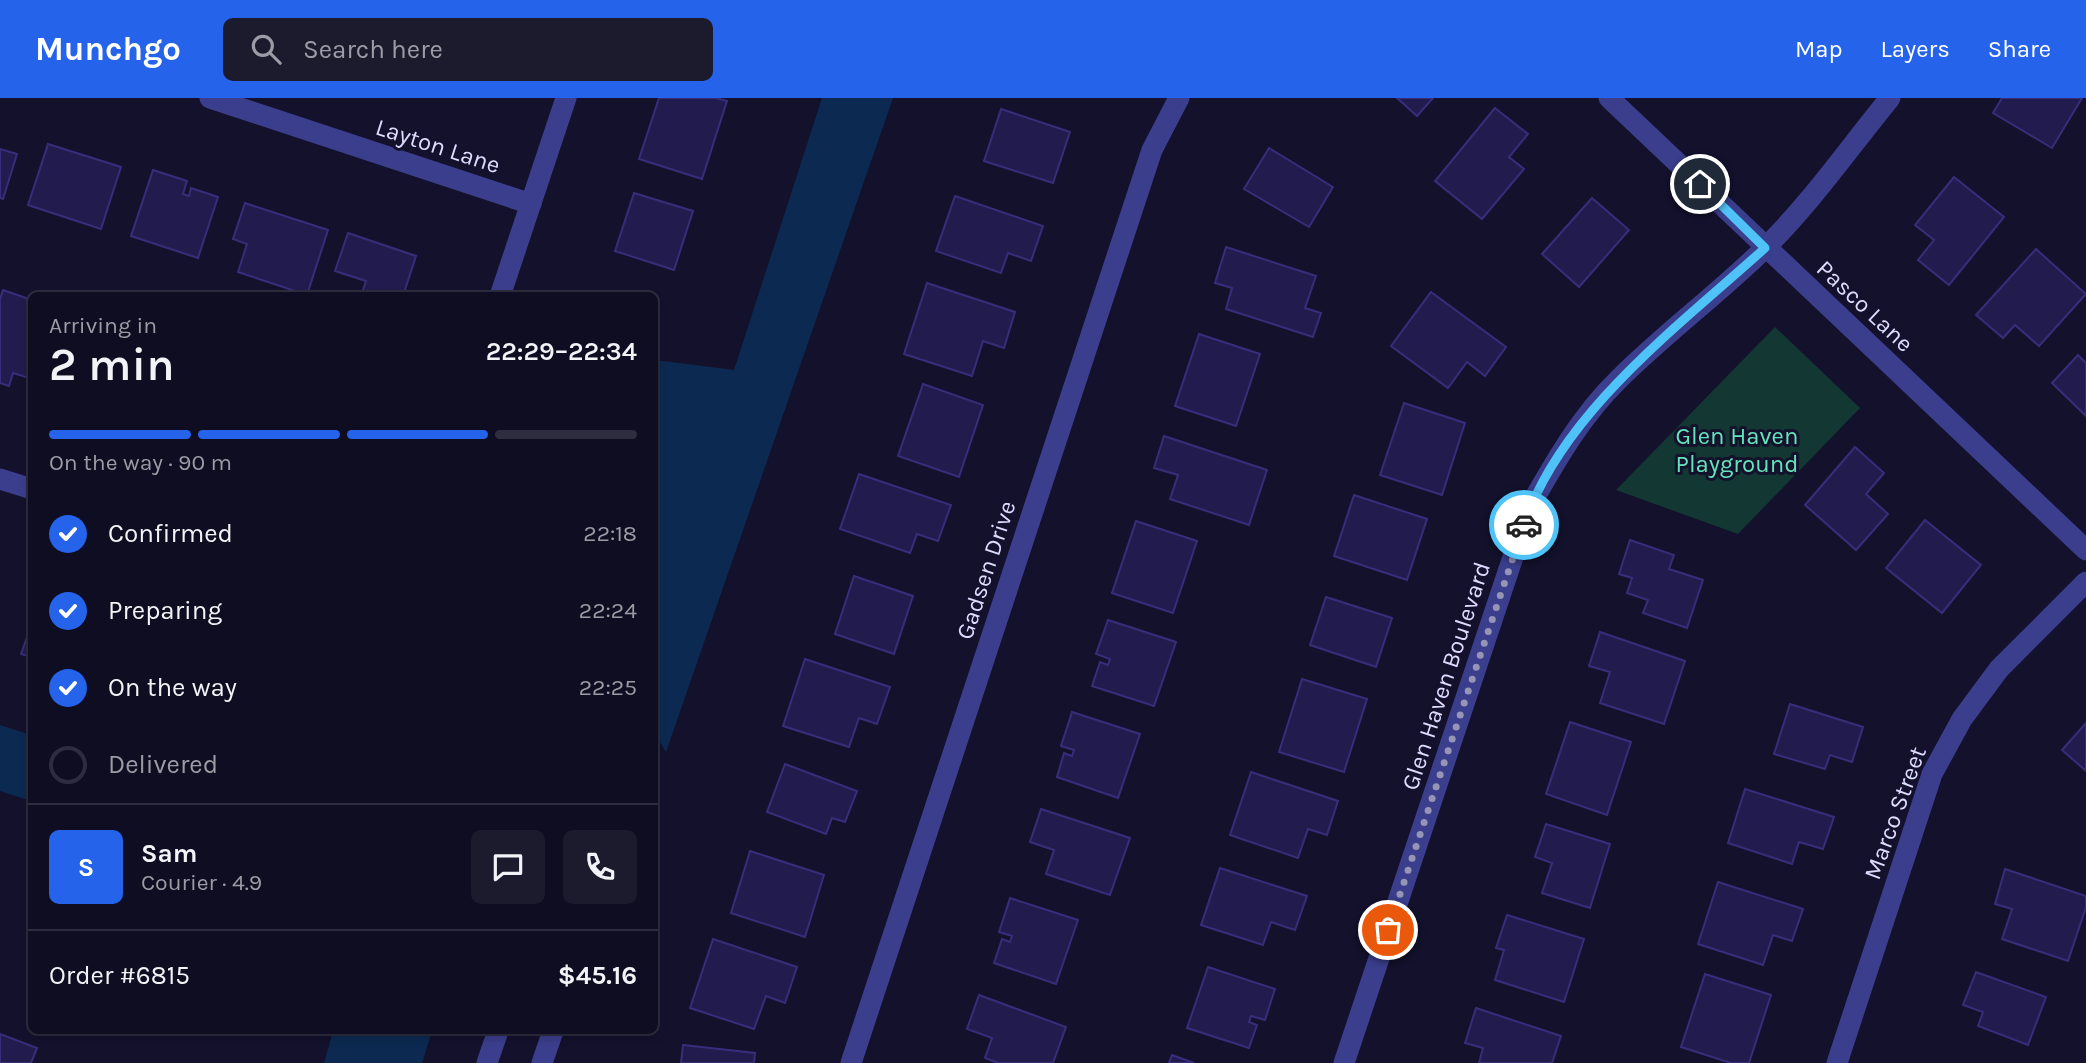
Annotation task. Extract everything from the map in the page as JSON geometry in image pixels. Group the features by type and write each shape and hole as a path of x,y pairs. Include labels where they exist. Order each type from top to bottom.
{"street":[{"name":"Layton Lane","path":"209,98 531,204"},
{"path":"501,292 566,98"},
{"name":"Gadsen Drive","path":"851,1063 1152,150 1180,98"},
{"name":"Pasco Lane","path":"1609,98 2086,550"},
{"name":"Glen Haven Boulevard","path":"1344,1063 1530,506 1555,462 1584,420 1616,381 1765,248 1810,199 1891,98"},
{"path":"0,479 28,488"},
{"name":"Marco Street","path":"1837,1063 1932,774 1962,719 1999,668 2086,582"},
{"path":"487,1063 497,1034"},
{"path":"542,1063 552,1034"}],"green space":[{"name":"Glen Haven Playground","path":"1775,327 1860,408 1738,534 1616,490"}],"water":[{"path":"822,98 893,98 666,752 658,739 658,360 734,370"},
{"path":"0,725 28,734 28,800 0,791"},
{"path":"332,1034 431,1034 422,1063 324,1063"}],"building":[{"path":"659,98 716,98 727,101 702,179 639,159"},
{"path":"1397,98 1433,98 1417,116"},
{"path":"2002,98 2082,98 2052,148 1993,113"},
{"path":"1495,108 1528,134 1509,157 1524,169 1482,219 1435,181"},
{"path":"1001,109 1070,132 1053,183 984,161"},
{"path":"48,144 121,167 101,229 28,205"},
{"path":"1269,148 1333,187 1309,227 1244,189"},
{"path":"0,149 17,154 3,199 0,198"},
{"path":"153,170 187,181 183,194 189,196 191,188 218,197 198,258 131,236"},
{"path":"1954,177 2004,217 1949,285 1918,260 1934,240 1915,225"},
{"path":"634,193 693,211 674,270 615,251"},
{"path":"955,196 1043,226 1031,261 1008,253 1001,273 936,251"},
{"path":"1592,198 1629,230 1579,287 1542,254"},
{"path":"245,203 328,230 308,292 298,292 238,272 247,244 233,239"},
{"path":"348,233 416,256 404,292 362,292 366,281 335,271"},
{"path":"1226,247 1316,276 1305,308 1321,313 1313,337 1226,309 1232,288 1215,283"},
{"path":"2036,249 2086,294 2039,346 2015,325 2003,338 1976,315"},
{"path":"927,283 1015,312 1004,348 983,341 972,376 904,354"},
{"path":"3,290 28,299 28,378 13,373 9,386 0,383 0,299"},
{"path":"1431,292 1506,347 1485,376 1467,362 1448,388 1391,346"},
{"path":"1199,334 1260,354 1236,426 1175,406"},
{"path":"2078,355 2086,363 2086,416 2052,383"},
{"path":"923,384 983,405 959,477 898,456"},
{"path":"1404,403 1465,423 1442,495 1380,475"},
{"path":"1164,436 1267,470 1249,525 1170,499 1178,475 1154,468"},
{"path":"1855,447 1884,473 1866,494 1888,514 1856,550 1805,505"},
{"path":"859,474 951,505 938,541 917,534 910,553 840,529"},
{"path":"1354,495 1427,519 1407,580 1334,556"},
{"path":"1925,520 1981,565 1942,613 1886,568"},
{"path":"1136,521 1197,541 1173,613 1112,593"},
{"path":"1630,540 1674,555 1669,569 1703,580 1687,628 1643,613 1648,600 1627,593 1632,578 1619,574"},
{"path":"854,576 913,596 894,654 835,634"},
{"path":"1326,597 1392,618 1376,667 1310,645"},
{"path":"1108,620 1176,642 1154,706 1092,686 1100,662 1108,665 1110,659 1096,654"},
{"path":"1600,632 1685,661 1664,724 1600,703 1610,672 1589,666"},
{"path":"28,634 28,656 21,654"},
{"path":"805,659 890,687 877,724 859,718 849,747 783,726"},
{"path":"1302,679 1367,699 1344,772 1279,752"},
{"path":"1790,704 1863,727 1852,762 1830,755 1825,769 1774,754"},
{"path":"1072,712 1140,734 1118,798 1057,777 1064,753 1072,756 1074,750 1061,746"},
{"path":"1570,722 1631,742 1607,815 1546,794"},
{"path":"2086,723 2086,771 2062,750"},
{"path":"785,764 857,791 845,822 832,818 826,834 767,812"},
{"path":"1251,772 1338,801 1327,835 1308,829 1298,858 1230,835"},
{"path":"1745,789 1834,817 1823,849 1799,842 1792,864 1728,843"},
{"path":"1041,809 1130,838 1110,895 1046,874 1054,850 1030,842"},
{"path":"1546,824 1610,844 1590,908 1542,893 1552,863 1535,857"},
{"path":"750,851 824,875 805,937 731,913"},
{"path":"1220,868 1307,896 1295,930 1271,922 1263,945 1201,925"},
{"path":"2005,869 2086,896 2086,907 2068,961 2002,939 2012,909 1995,904"},
{"path":"1718,882 1803,909 1792,941 1773,935 1763,965 1698,944"},
{"path":"1010,898 1078,920 1056,984 994,963 1002,939 1010,942 1012,936 999,932"},
{"path":"1507,915 1584,939 1564,1002 1495,980 1504,950 1496,948"},
{"path":"713,939 797,967 785,1003 766,996 754,1029 690,1008"},
{"path":"1208,967 1275,989 1265,1020 1251,1016 1249,1022 1257,1025 1249,1048 1187,1028"},
{"path":"1976,972 2046,997 2028,1045 1978,1026 1983,1012 1963,1005"},
{"path":"1705,974 1771,995 1749,1063 1731,1063 1681,1047"},
{"path":"979,995 1066,1027 1053,1063 998,1063 985,1058 992,1038 967,1029"},
{"path":"1476,1008 1561,1036 1552,1063 1479,1063 1483,1048 1465,1043"},
{"path":"0,1034 37,1048 31,1063 0,1063"},
{"path":"683,1045 755,1053 754,1063 681,1063"},
{"path":"1172,1055 1194,1063 1169,1063"}],"way so far":[{"path":"1388,930 1524,525"}],"route":[{"path":"1524,525 1530,506 1555,462 1584,420 1616,381 1765,248 1700,184"}]}
